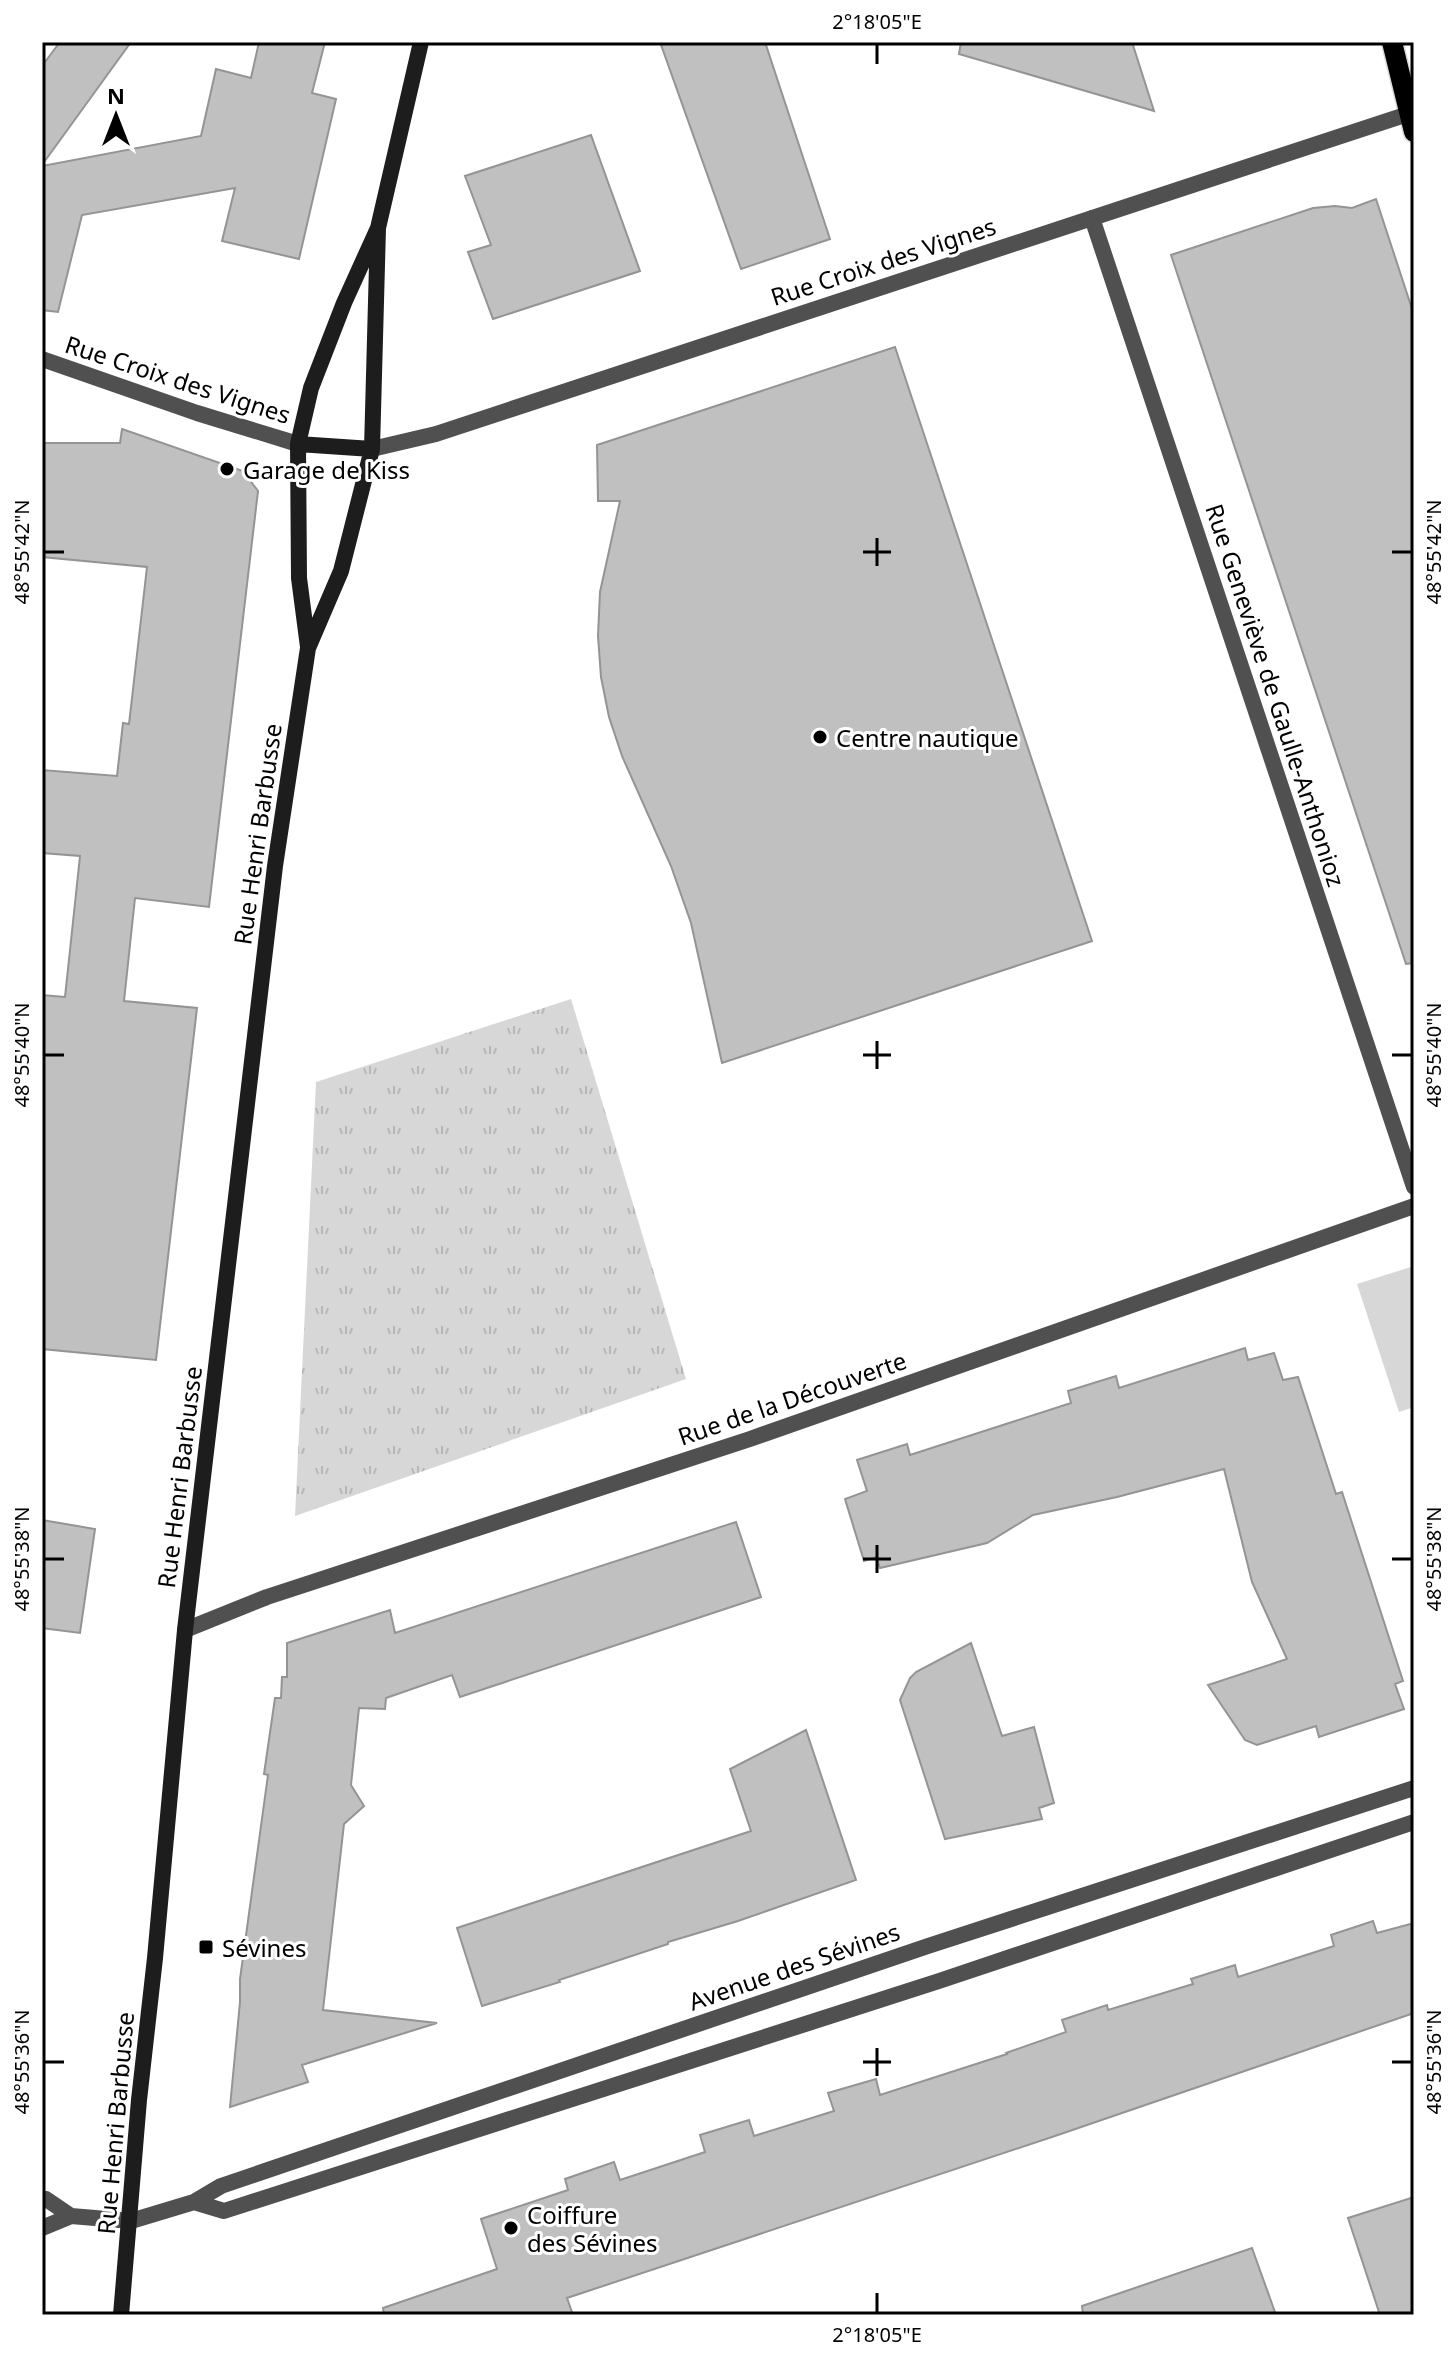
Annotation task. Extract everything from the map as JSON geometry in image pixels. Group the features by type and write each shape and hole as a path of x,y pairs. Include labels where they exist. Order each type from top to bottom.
{"main road":[{"path":"1392,42 1411,123"}],"street":[{"name":"Rue Henri Barbusse","path":"308,648 299,578 298,444 311,388 378,228 421,42"},
{"name":"Rue Croix des Vignes","path":"372,449 436,434 1092,218 1411,123"},
{"name":"Rue Geneviève de Gaulle-Anthonioz","path":"1092,218 1414,1187"},
{"name":"Rue Henri Barbusse","path":"121,2315 185,1630 275,866 308,648 341,571 372,449 378,228"},
{"name":"Rue Croix des Vignes","path":"42,359 197,413 298,444"},
{"path":"298,444 372,449"},
{"name":"Rue de la Découverte","path":"185,1630 267,1597 750,1439 1414,1206"},
{"name":"Avenue des Sévines","path":"131,2221 194,2202 221,2186 883,1961 1414,1788"},
{"name":"Avenue des Sévines","path":"194,2202 224,2211 954,1976 1414,1822"},
{"path":"42,2199 71,2216"},
{"path":"42,2228 71,2216 131,2221"}],"green space":[{"path":"571,999 686,1379 295,1516 316,1082"},
{"path":"1414,1266 1414,1407 1399,1412 1357,1284"}],"building":[{"path":"60,42 131,42 42,165 42,66"},
{"path":"259,42 325,42 312,93 336,99 299,259 222,241 235,188 82,215 58,312 42,310 42,166 201,136 216,69 251,78"},
{"path":"660,42 765,42 830,239 741,269"},
{"path":"961,42 1132,42 1154,111 959,54"},
{"path":"591,135 640,271 493,319 468,252 491,245 465,176"},
{"path":"1376,199 1414,315 1414,963 1406,964 1171,255 1313,208 1352,208"},
{"name":"Centre nautique","path":"895,347 1092,941 722,1063 691,923 671,866 622,756 609,717 601,677 598,636 600,592 620,501 598,501 597,445"},
{"path":"122,429 243,471 258,491 209,907 135,898 124,1001 197,1008 156,1360 42,1349 42,995 65,997 80,856 42,853 42,770 117,776 123,723 129,724 147,567 42,557 42,443 120,443"},
{"path":"1245,1348 1248,1360 1274,1353 1283,1380 1298,1377 1336,1494 1342,1492 1403,1681 1395,1684 1404,1709 1319,1737 1316,1726 1257,1745 1245,1740 1208,1685 1287,1659 1252,1582 1224,1469 1033,1515 987,1543 880,1568 876,1557 864,1561 845,1499 867,1491 857,1460 907,1444 910,1455 1071,1403 1068,1391 1116,1376 1119,1388"},
{"path":"42,1520 95,1529 80,1633 42,1628"},
{"path":"736,1522 761,1597 460,1697 452,1675 386,1698 385,1709 359,1708 351,1785 364,1806 344,1824 323,2010 437,2023 302,2065 308,2082 230,2107 240,1979 268,1775 264,1774 275,1698 281,1698 282,1677 287,1677 287,1643 390,1610 395,1633"},
{"path":"971,1643 1002,1736 1034,1727 1054,1803 1039,1808 1042,1819 945,1839 900,1700 916,1672"},
{"path":"806,1730 856,1880 482,2006 457,1928 751,1831 730,1769"},
{"path":"1373,1921 1377,1933 1414,1923 1414,2013 567,2298 573,2315 384,2315 383,2308 497,2269 481,2219 568,2190 565,2179 614,2162 620,2180 705,2152 700,2135 749,2120 754,2136 834,2111 828,2093 876,2079 880,2095 1066,2032 1062,2020 1107,2005 1108,2010 1193,1984 1191,1979 1235,1965 1238,1977 1334,1946 1331,1935"},
{"path":"1414,2197 1414,2315 1380,2315 1348,2218"},
{"path":"1252,2248 1276,2315 1083,2315 1082,2306"}],"place":[{"name":"Garage de Kiss","path":"227,469"},
{"name":"Centre nautique","path":"820,737"},
{"name":"Sévines","path":"206,1947"},
{"name":"Coiffure des Sévines","path":"511,2228"}]}
